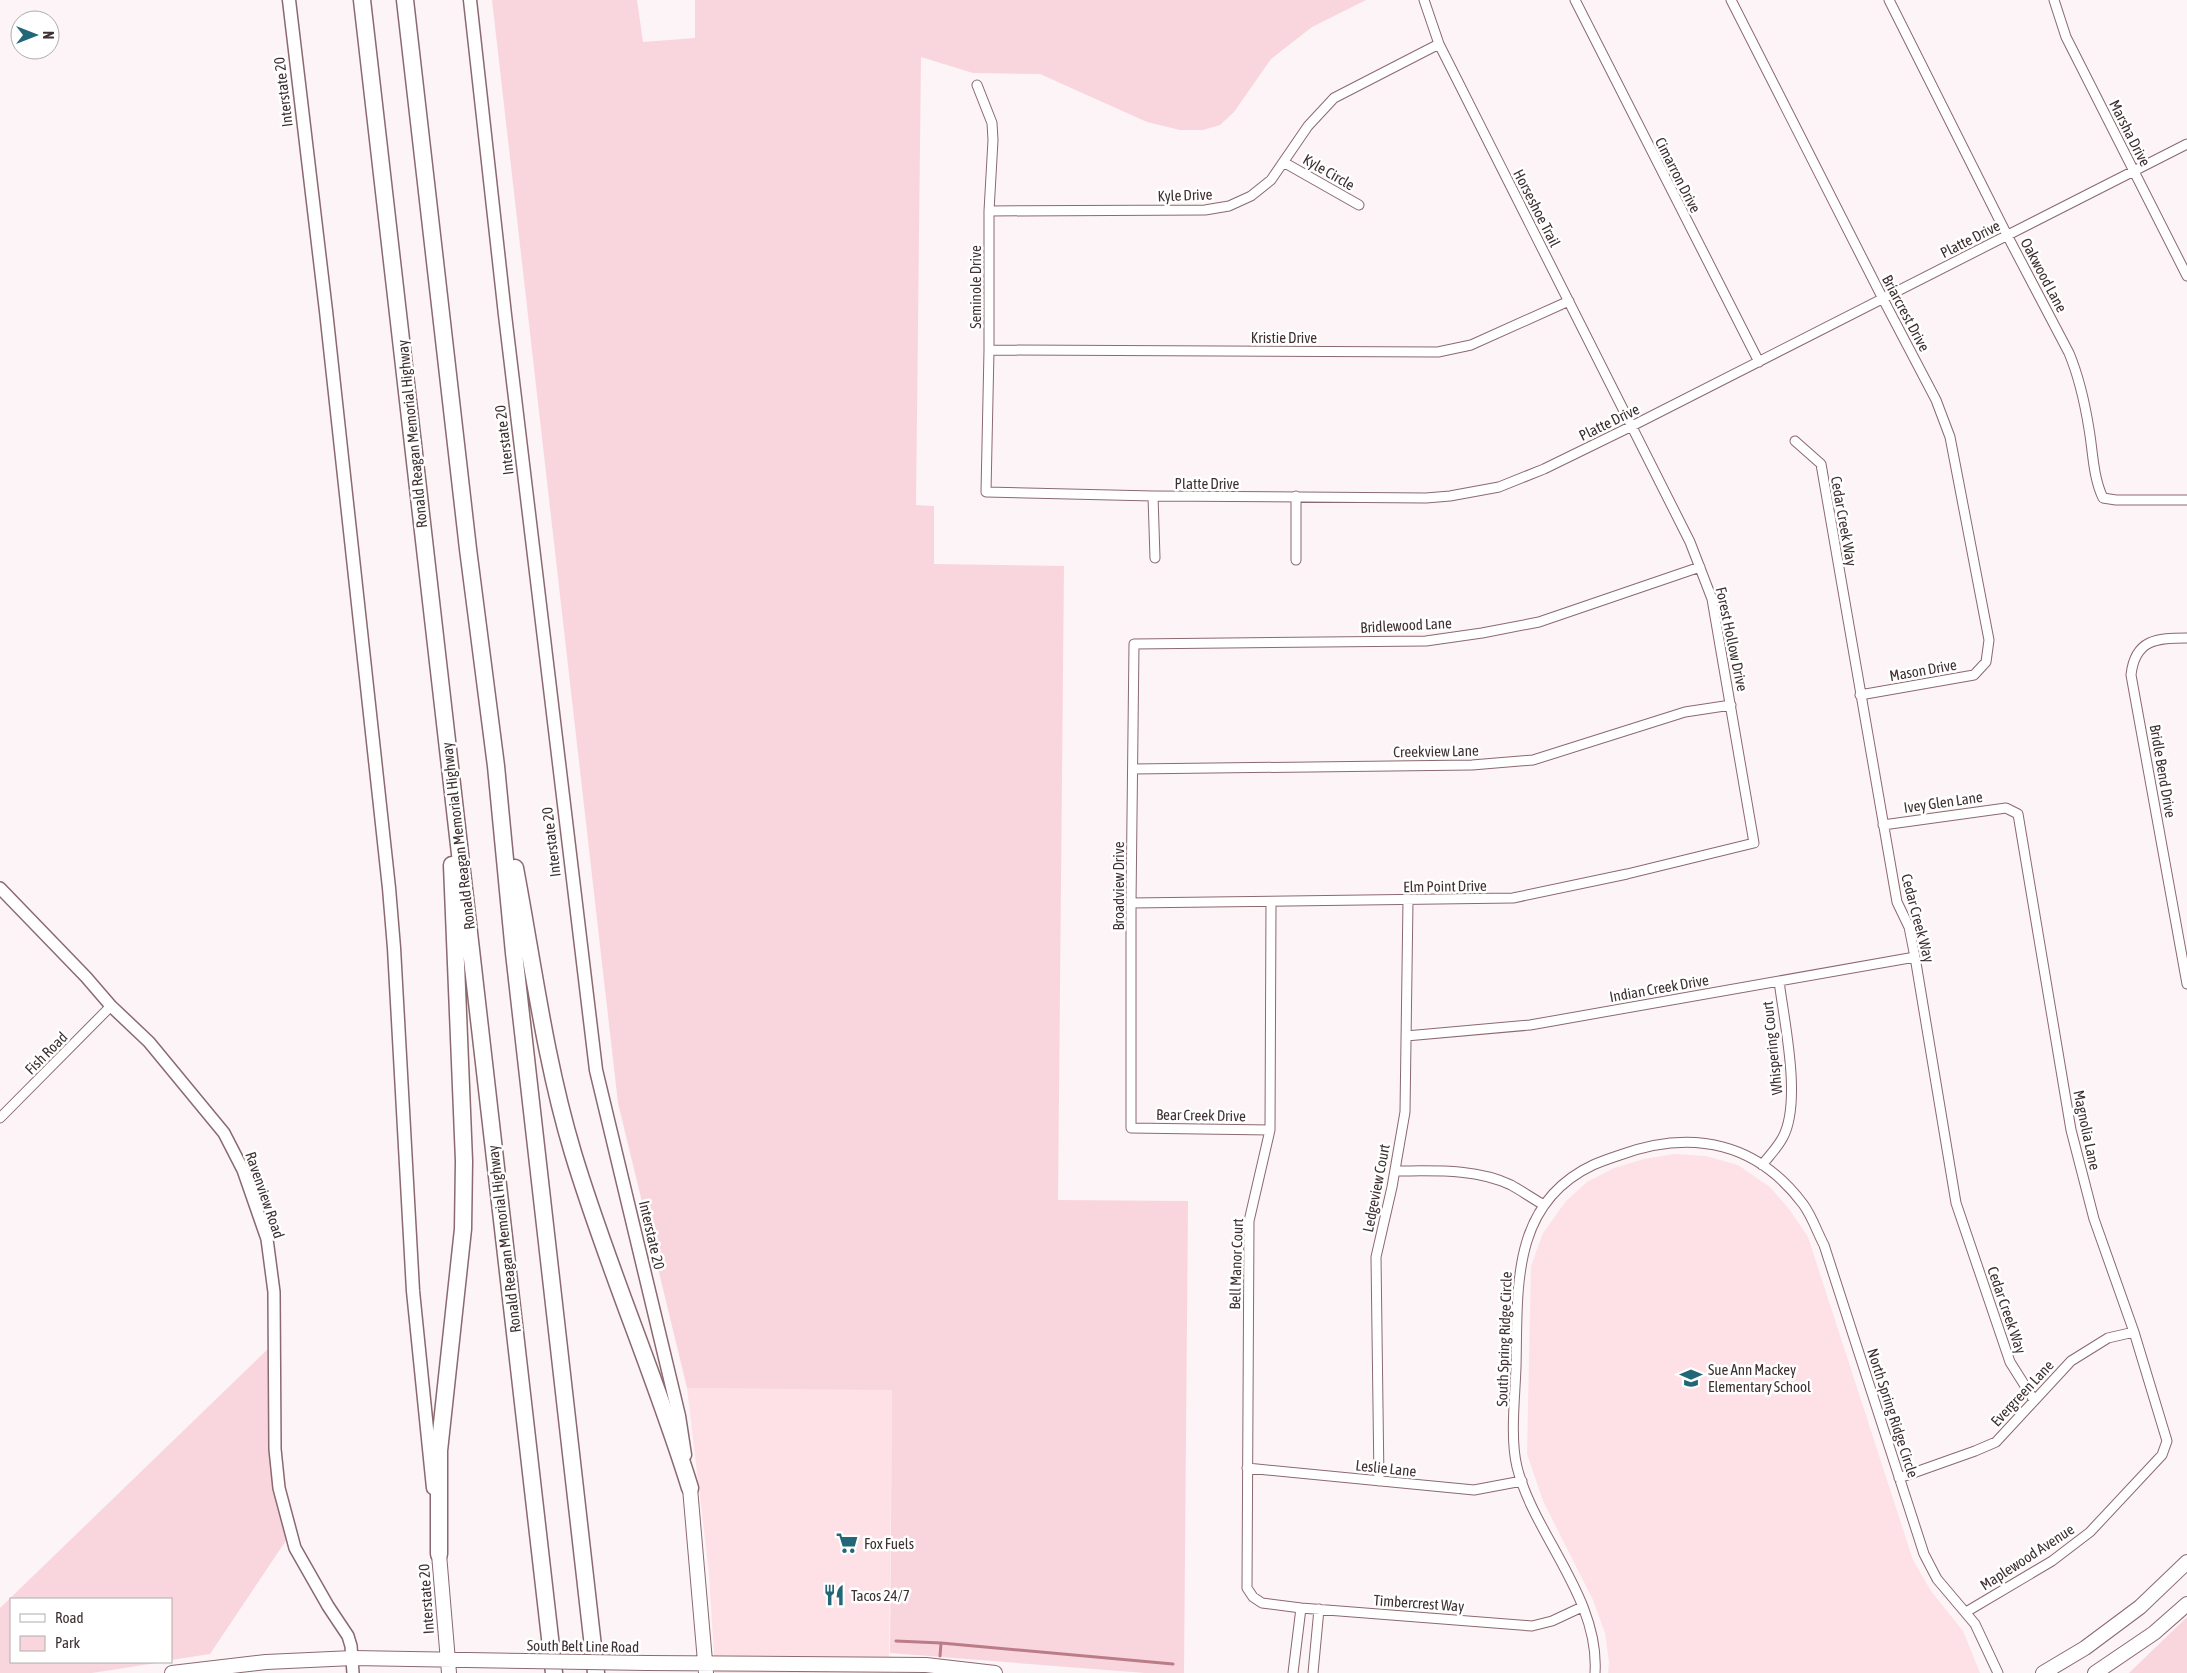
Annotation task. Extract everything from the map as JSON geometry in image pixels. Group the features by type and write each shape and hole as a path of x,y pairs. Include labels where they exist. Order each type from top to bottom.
{"highway":[{"name":"Ronald Reagan Memorial Highway","path":"362,0 554,1673"},
{"path":"405,0 467,540 496,766 514,953 596,1673"},
{"path":"439,1554 439,1451 463,1229 464,1161 445,728"},
{"path":"496,766 556,1089 573,1154 690,1488"}],"main road":[{"name":"Interstate 20","path":"289,0 328,331 389,888 413,1291 448,1666"},
{"name":"Interstate 20","path":"470,0 505,315 596,1070 679,1416 690,1488 706,1668"},
{"path":"2043,1673 2085,1648 2140,1607 2187,1562"},
{"path":"2096,1673 2154,1633 2187,1604"},
{"name":"South Belt Line Road","path":"172,1673 266,1662 353,1658 448,1666 487,1660 647,1663 706,1668 879,1669 926,1666 995,1673"}],"street":[{"name":"Horseshoe Trail","path":"1424,0 1439,44 1632,426"},
{"name":"Cimarron Drive","path":"1575,0 1759,362"},
{"name":"Briarcrest Drive","path":"1731,0 1936,400 1950,437 1989,640 1986,662"},
{"name":"Oakwood Lane","path":"1889,0 2007,235 2069,353 2076,370 2089,427 2098,488 2103,498 2116,500 2187,500"},
{"name":"Marsha Drive","path":"2054,0 2066,37 2187,276"},
{"name":"Kyle Drive","path":"989,211 1205,210 1230,206 1251,196 1271,180 1285,163 1308,126 1334,98 1439,44"},
{"name":"Seminole Drive","path":"978,85 992,123 989,211 986,492"},
{"name":"Platte Drive","path":"986,492 1153,496 1426,498 1499,487 1544,469 1632,426 2187,144"},
{"name":"Kyle Circle","path":"1285,163 1359,205"},
{"name":"Kristie Drive","path":"989,350 1438,352 1471,345 1569,301"},
{"name":"Forest Hollow Drive","path":"1632,426 1690,542 1712,599 1754,843"},
{"name":"Cedar Creek Way","path":"1794,441 1821,464 1897,902 1909,927 1915,957 1956,1203 2010,1362 2034,1400"},
{"path":"1153,496 1155,558"},
{"path":"1296,496 1296,560"},
{"name":"Bridlewood Lane","path":"1134,644 1436,640 1539,622 1700,566"},
{"name":"Bridle Bend Drive","path":"2187,638 2156,639 2146,644 2138,653 2133,663 2131,675 2187,984"},
{"name":"Broadview Drive","path":"1131,1128 1134,644"},
{"name":"Mason Drive","path":"1860,695 1974,674 1986,662"},
{"name":"Creekview Lane","path":"1132,769 1472,765 1533,760 1686,712 1731,705"},
{"name":"Ivey Glen Lane","path":"1883,824 2006,808"},
{"name":"Magnolia Lane","path":"2006,808 2018,814 2071,1130 2094,1218 2134,1332 2167,1441 2162,1455"},
{"name":"Elm Point Drive","path":"1131,903 1513,898 1627,874 1754,843"},
{"name":"Ravenview Road","path":"0,888 86,977 111,1006 149,1042 204,1105 224,1133 243,1170 267,1239 274,1292 275,1450 279,1488 295,1548 328,1606 348,1636 353,1658 353,1673"},
{"name":"Ledgeview Court","path":"1379,1481 1376,1256 1395,1171 1405,1112 1408,900"},
{"name":"Bell Manor Court","path":"1253,1597 1247,1588 1249,1221 1270,1130 1271,902"},
{"name":"Indian Creek Drive","path":"1406,1036 1530,1025 1915,957"},
{"name":"Whispering Court","path":"1762,1165 1783,1136 1790,1111 1792,1089 1779,981"},
{"name":"Fish Road","path":"0,1118 111,1006"},
{"name":"Bear Creek Drive","path":"1131,1128 1270,1130"},
{"name":"South Spring Ridge Circle","path":"1595,1673 1591,1634 1576,1590 1526,1493 1516,1466 1514,1434 1518,1282 1522,1252 1532,1223 1544,1205 1563,1184 1592,1166 1631,1151 1671,1142 1708,1143 1745,1153 1762,1165"},
{"name":"North Spring Ridge Circle","path":"1762,1165 1775,1173 1804,1205 1824,1245 1924,1554 1937,1579 1975,1624 1998,1673"},
{"path":"1395,1171 1449,1172 1482,1176 1510,1185 1544,1205"},
{"name":"Evergreen Lane","path":"1899,1478 1996,1442 2071,1361 2108,1338 2134,1332"},
{"name":"Maplewood Avenue","path":"1966,1612 2052,1561 2090,1532 2162,1455"},
{"name":"Leslie Lane","path":"1247,1468 1474,1490 1522,1481"},
{"name":"Timbercrest Way","path":"1253,1597 1262,1603 1301,1608 1532,1626 1552,1621 1582,1607"},
{"path":"1293,1673 1301,1608"},
{"path":"1313,1673 1320,1609"}],"shaded area":[{"name":"Sue Ann Mackey Elementary School","path":"1674,1154 1706,1156 1738,1165 1770,1187 1789,1209 1808,1237 1913,1560 1931,1591 1963,1631 1980,1673 1608,1673 1609,1662 1605,1633 1593,1600 1543,1501 1527,1454 1531,1266 1543,1233 1566,1201 1587,1182 1614,1168 1644,1159"},
{"path":"687,1388 892,1389 889,1673 715,1673 709,1573"}],"green space":[{"path":"492,0 637,0 643,42 695,38 695,0 1366,0 1312,27 1271,59 1234,112 1220,125 1203,130 1180,130 1147,122 1040,74 973,73 921,57 916,505 934,506 934,564 1064,566 1058,1200 1188,1201 1184,1673 1145,1673 890,1653 892,1390 687,1388 618,1103"},
{"path":"270,1347 287,1539 210,1654 172,1660 172,1598 10,1598"},
{"path":"10,1598 10,1663 157,1663 92,1673 0,1673 0,1608"},
{"path":"2187,1617 2187,1673 2129,1673"}],"waterway":[{"path":"896,1641 941,1643 940,1656"},
{"path":"941,1643 1173,1664"}],"place":[{"name":"Sue Ann Mackey Elementary School","path":"1691,1378"},
{"name":"Fox Fuels","path":"847,1543"},
{"name":"Tacos 24/7","path":"834,1595"}]}
